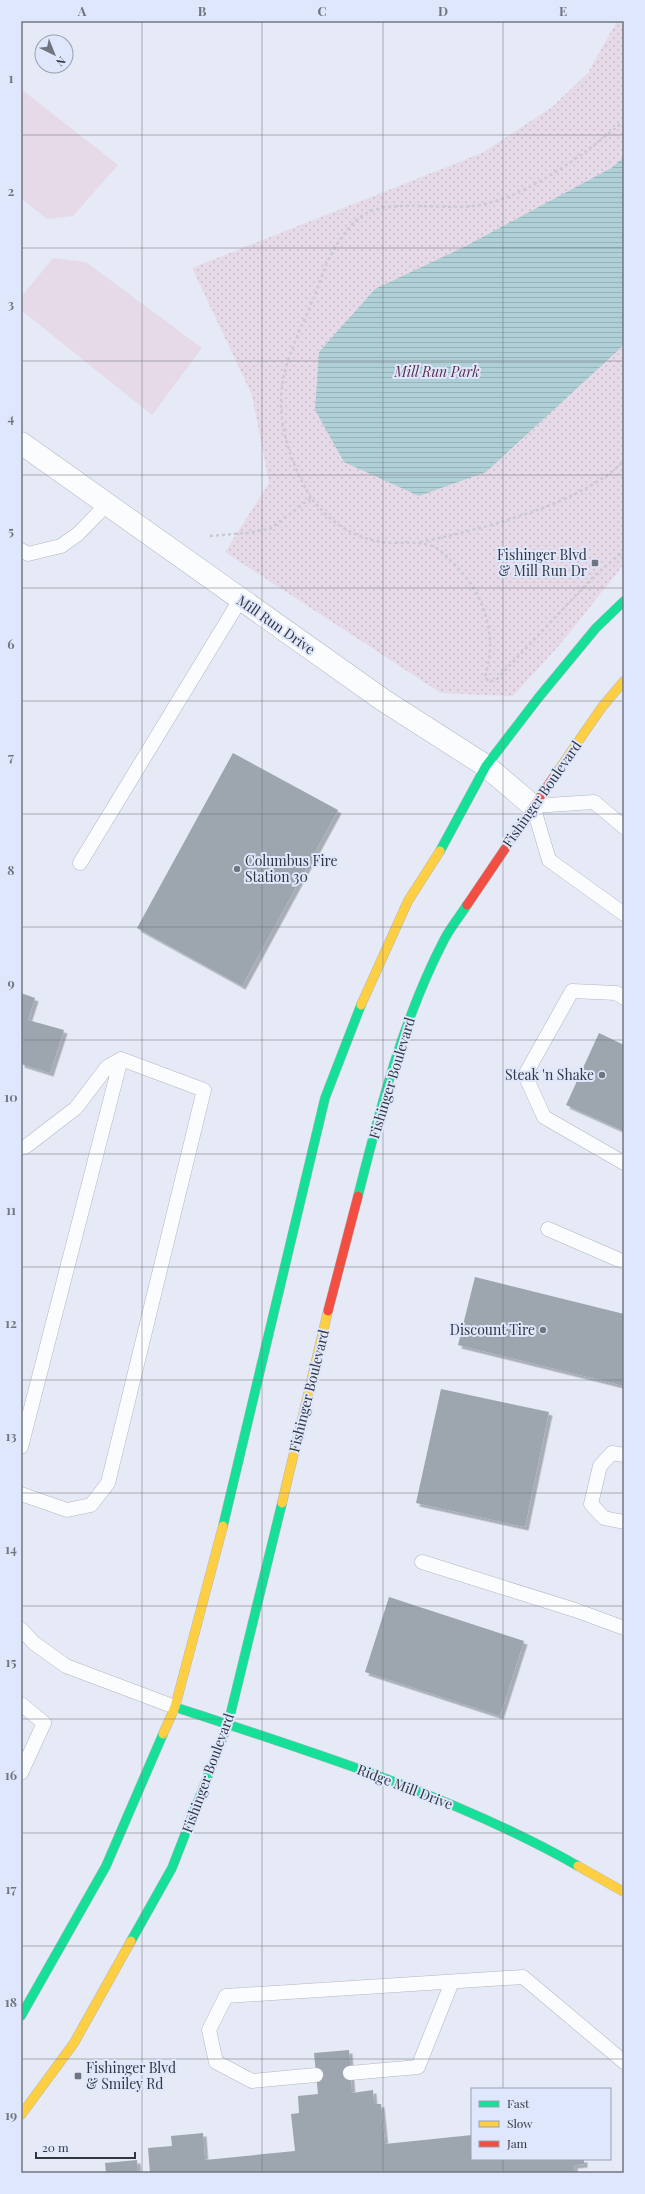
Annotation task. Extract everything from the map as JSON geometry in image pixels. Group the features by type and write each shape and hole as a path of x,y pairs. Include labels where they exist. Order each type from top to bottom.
{"main road":[{"path":"21,2016 106,1866 175,1707 221,1533 325,1098 364,996 408,901 449,836 486,766 539,697 596,628 624,602"},
{"name":"Fishinger Boulevard","path":"21,2115 74,2044 172,1868 228,1724 337,1275 387,1084 413,1010 444,939 533,806 602,707 624,681"},
{"name":"Ridge Mill Drive","path":"175,1707 286,1742 480,1816 583,1867 624,1892"}],"street":[{"name":"Mill Run Drive","path":"21,443 108,502 240,600 383,700 486,766 533,806"}],"lane":[{"path":"21,550 28,554 61,546 78,534 108,502"},
{"path":"80,863 240,600"},
{"path":"624,827 594,802 533,806 549,860 624,914"},
{"path":"624,998 616,993 572,991 525,1075 544,1117 624,1163"},
{"path":"21,1148 25,1147 76,1108 107,1067 121,1059"},
{"path":"21,1447 121,1059"},
{"path":"21,1494 67,1510 91,1506 108,1484 204,1090 121,1059"},
{"path":"548,1229 624,1262"},
{"path":"624,1455 612,1453 600,1466 591,1504 604,1518 624,1522"},
{"path":"422,1562 575,1610 624,1628"},
{"path":"21,1629 34,1643 66,1666 175,1707"},
{"path":"21,1704 44,1723 21,1774"},
{"path":"316,2075 252,2081 216,2062 209,2030 226,1996 523,1977 624,2062"},
{"path":"350,2073 418,2067 452,1982"}],"path":[{"path":"624,121 568,163 512,196 473,206 381,208 366,214 347,230 331,255 283,378 281,402 284,434 296,469 311,498 325,515 359,537 379,542 420,542 493,524 548,505 594,484 613,473 624,461"},
{"path":"210,536 247,533 270,529 311,498"},
{"path":"420,542 434,547 445,555 457,566 477,591 485,611 489,631 490,662 485,676 489,682 497,679 595,575 624,551"}],"green space":[{"name":"Mill Run Park","path":"617,21 624,21 624,564 562,642 513,696 441,693 225,552 269,483 252,395 192,268 482,153 551,108 588,73"},
{"path":"21,89 118,165 73,216 47,219 21,198"},
{"path":"53,258 86,262 202,348 152,415 21,310 21,297"}],"shaded area":[{"path":"624,157 624,345 486,472 419,496 344,462 315,410 319,352 375,289 464,247 613,167"}],"building":[{"name":"Columbus Fire Station 30","path":"233,753 338,810 242,986 137,928"},
{"path":"21,993 35,998 28,1020 64,1030 50,1073 21,1064"},
{"name":"Steak 'n Shake","path":"599,1033 624,1045 624,1131 566,1105"},
{"name":"Discount Tire","path":"475,1277 624,1314 624,1386 458,1345"},
{"path":"441,1389 549,1412 525,1527 416,1503"},
{"path":"389,1597 524,1641 500,1716 365,1672"},
{"path":"349,2050 352,2093 373,2090 374,2104 381,2104 385,2144 471,2135 471,2160 584,2160 584,2164 574,2165 575,2173 150,2173 148,2148 172,2146 171,2136 203,2133 205,2160 295,2151 291,2114 299,2113 298,2096 318,2094 314,2053"},
{"path":"137,2160 138,2173 106,2173 105,2163"}],"traffic: fast":[{"path":"440,851 486,766 539,697 596,628 624,601"},
{"path":"358,1196 384,1098 404,1034 429,971 444,940 467,905"},
{"path":"223,1526 325,1098 361,1005"},
{"path":"131,1941 172,1868 228,1724 282,1503"},
{"path":"175,1707 329,1758 431,1796 530,1841 578,1866"},
{"path":"21,2016 106,1866 163,1734"}],"traffic: slow":[{"path":"553,778 602,707 624,681"},
{"path":"361,1005 408,901 440,851"},
{"path":"282,1503 328,1311"},
{"path":"163,1734 175,1707 223,1526"},
{"path":"578,1866 624,1892"},
{"path":"21,2115 74,2043 131,1941"}],"traffic: jam":[{"path":"467,905 553,778"},
{"path":"328,1311 358,1196"}],"place":[{"name":"Fishinger Blvd & Mill Run Dr","path":"595,563"},
{"name":"Columbus Fire Station 30","path":"237,869"},
{"name":"Steak 'n Shake","path":"602,1075"},
{"name":"Discount Tire","path":"543,1330"},
{"name":"Fishinger Blvd & Smiley Rd","path":"78,2076"}]}
